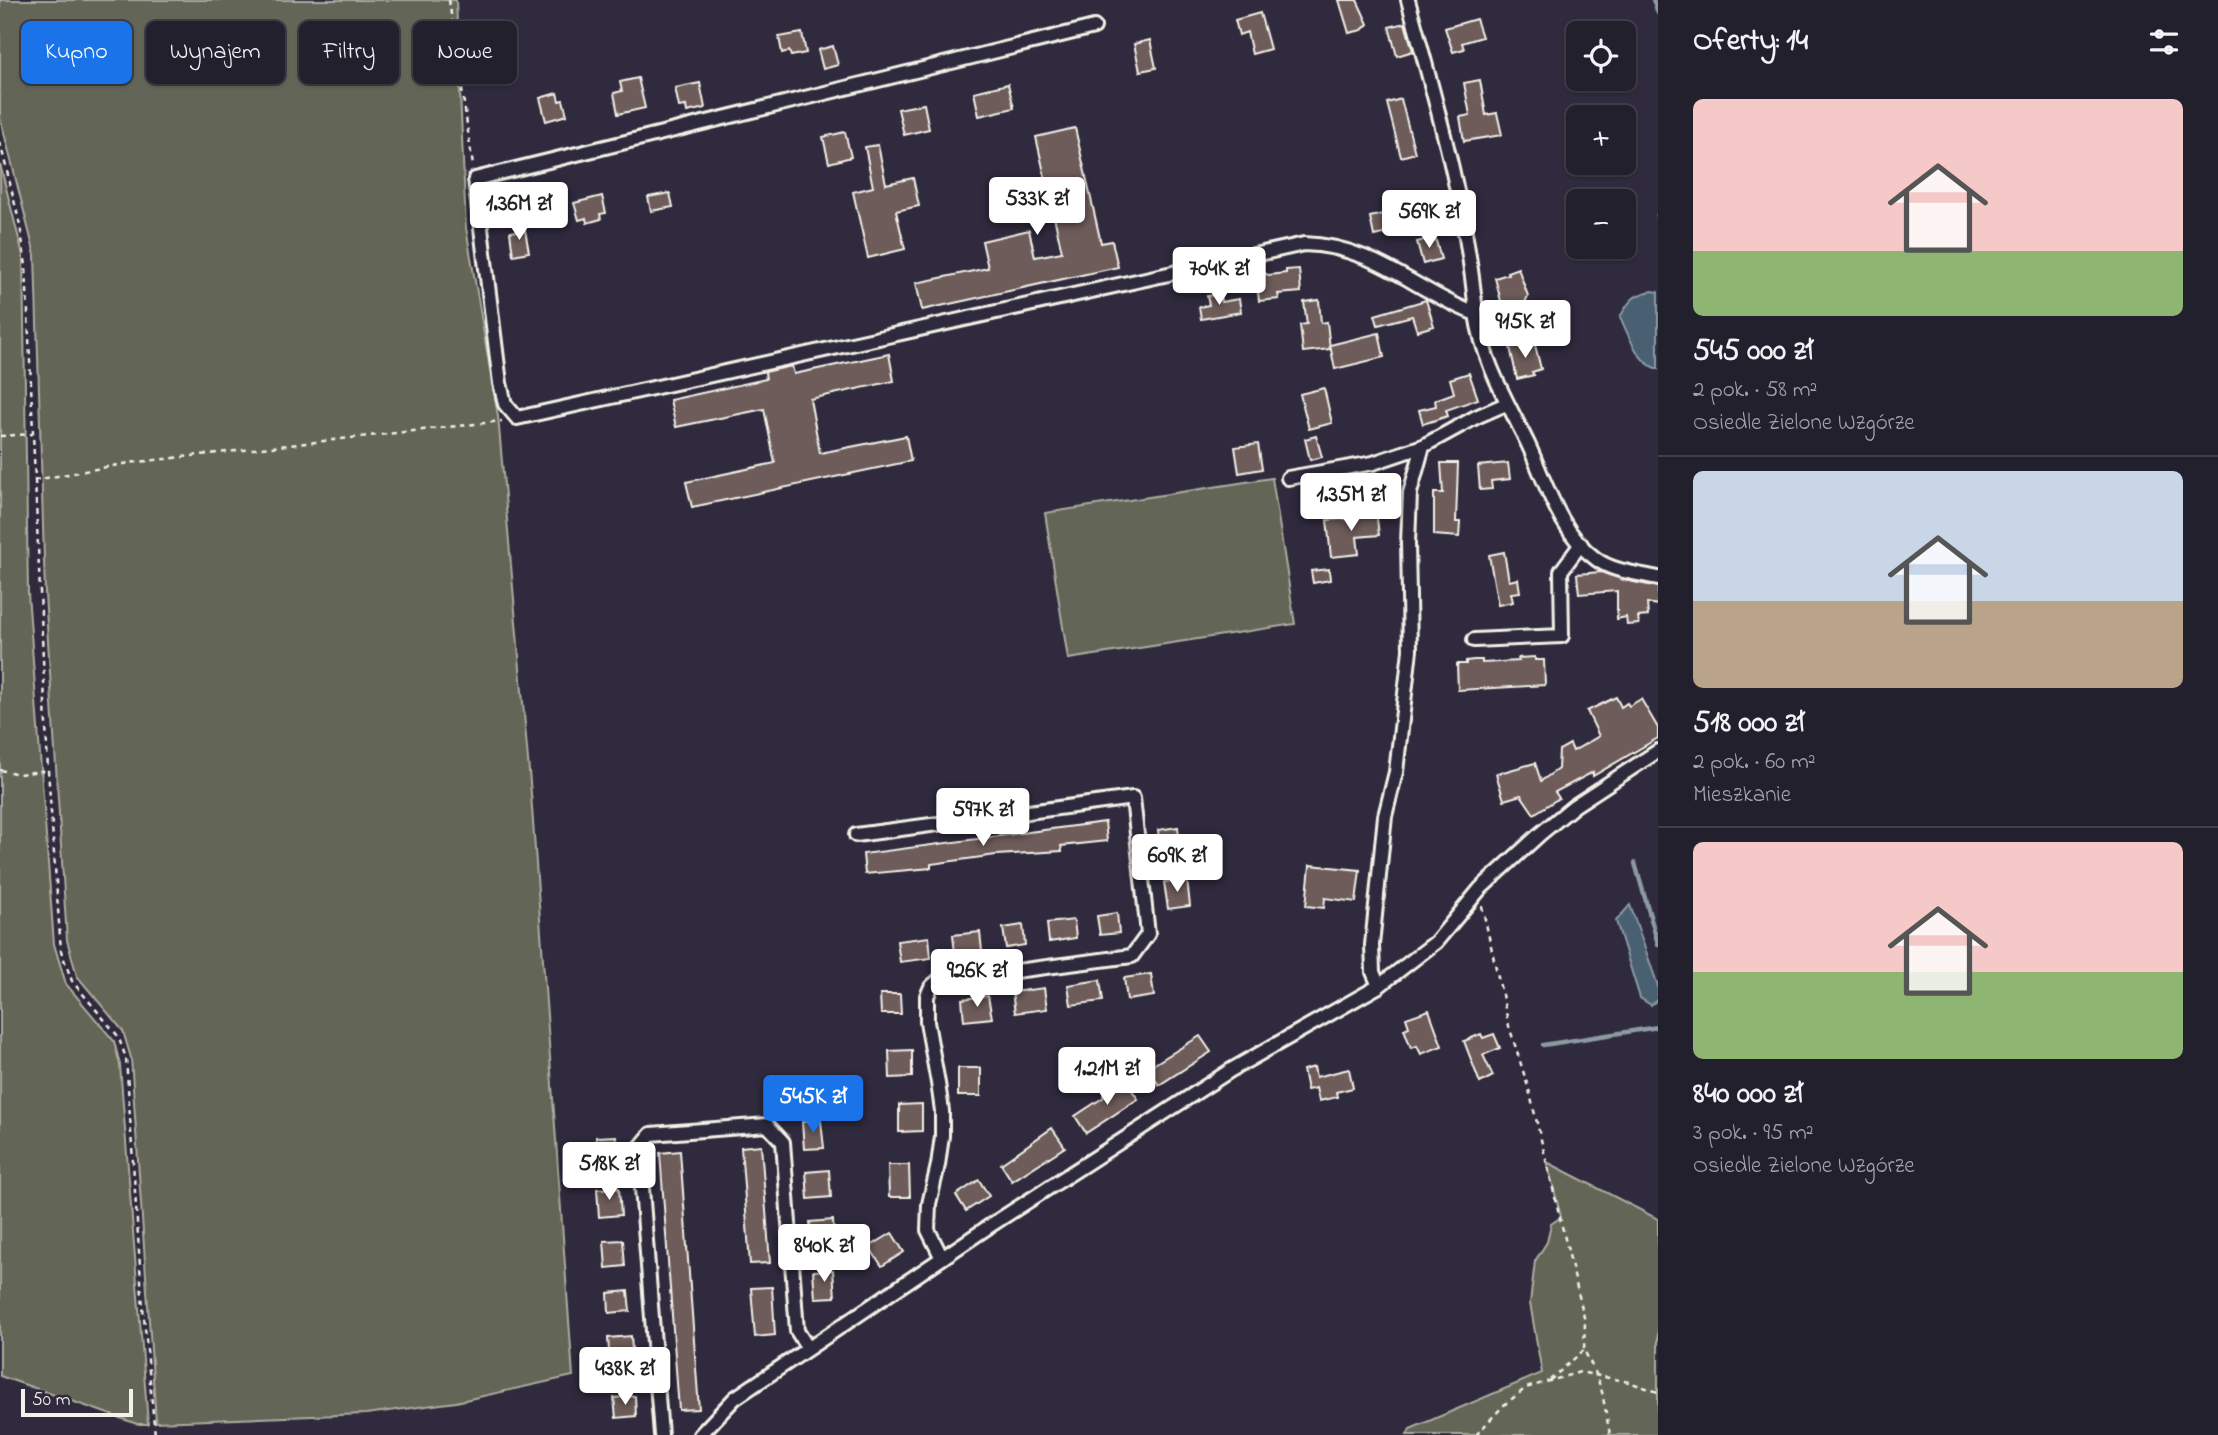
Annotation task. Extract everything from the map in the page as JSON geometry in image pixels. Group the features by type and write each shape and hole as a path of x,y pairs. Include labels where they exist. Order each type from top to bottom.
{"street":[{"path":"1408,0 1460,207 1484,350 1506,404 1566,524 1589,554 1606,565 1658,578"},
{"path":"1094,27 475,179 500,383 505,404 517,418 1304,244 1320,244 1357,253 1407,277 1448,304 1476,314"},
{"path":"1288,478 1373,463 1423,446 1506,404"},
{"path":"1379,986 1373,972 1372,945 1385,816 1396,772 1410,650 1410,493 1423,446"},
{"path":"1474,640 1562,636 1561,571 1581,544"},
{"path":"700,1435 735,1398 942,1258 1231,1070 1379,986 1436,942 1480,889 1532,840 1574,806 1658,751"},
{"path":"856,835 1133,798 1148,934 1132,956 938,981 927,996 927,1022 942,1111 940,1156 929,1204 928,1230 942,1258"},
{"path":"661,1435 639,1149 651,1134 767,1125 783,1142 797,1331 808,1349"}],"path":[{"path":"449,0 475,179"},
{"path":"0,142 20,225 26,267 48,770 61,951 72,981 118,1036 126,1058 142,1296 155,1435"},
{"path":"35,480 129,463 517,418"},
{"path":"0,436 33,434"},
{"path":"0,770 19,774 48,770"},
{"path":"1480,889 1509,1026 1529,1090 1585,1321 1584,1350 1596,1374 1610,1435"},
{"path":"1549,1382 1584,1350"},
{"path":"1476,1435 1504,1405 1526,1388 1580,1372 1629,1382 1658,1392"}],"green space":[{"path":"0,0 456,0 457,21 413,21 413,84 460,84 466,228 498,416 531,794 573,1376 456,1402 366,1414 156,1422 131,1058 123,1031 77,976 67,940 45,594 35,255 0,117"},
{"path":"0,164 23,255 28,593 54,944 66,984 114,1041 120,1065 148,1424 137,1424 0,1376"},
{"path":"1272,478 1295,624 1068,659 1045,513"},
{"path":"1547,1162 1658,1219 1658,1435 1407,1435 1410,1429 1542,1373 1530,1303 1535,1261 1547,1242 1551,1224 1561,1217"}],"water":[{"path":"1653,291 1658,292 1658,369 1639,355 1620,317 1632,299"},
{"path":"1630,905 1658,986 1658,999 1651,1005 1640,998 1616,921"}],"building":[{"path":"1339,0 1357,0 1368,24 1362,30 1349,33"},
{"path":"1260,13 1270,49 1252,54 1247,32 1239,35 1235,20"},
{"path":"1476,19 1482,37 1462,43 1464,49 1453,52 1445,28"},
{"path":"1405,23 1413,51 1397,56 1389,27"},
{"path":"802,33 806,53 791,56 789,51 782,53 779,37"},
{"path":"1150,40 1156,68 1140,71 1134,44"},
{"path":"833,46 838,65 823,69 818,50"},
{"path":"638,78 645,108 618,114 614,93 622,91 620,82"},
{"path":"1480,80 1486,115 1497,113 1502,135 1464,141 1460,117 1470,115 1464,83"},
{"path":"700,83 705,108 687,112 686,106 679,107 675,88"},
{"path":"1008,84 1014,108 979,116 974,92"},
{"path":"557,93 559,101 563,100 567,115 546,121 540,98"},
{"path":"1401,99 1415,153 1401,157 1387,103"},
{"path":"924,104 929,129 904,135 898,109"},
{"path":"1075,128 1101,243 1112,241 1118,267 922,310 916,283 988,268 982,241 1029,230 1035,257 1062,252 1036,137"},
{"path":"845,132 851,157 829,163 823,137"},
{"path":"878,145 886,184 913,178 919,206 896,211 905,249 868,258 853,192 873,187 865,147"},
{"path":"670,193 673,207 651,211 648,197"},
{"path":"602,196 606,213 600,214 601,219 587,223 586,218 579,220 574,203"},
{"path":"1392,212 1397,231 1374,236 1370,217"},
{"path":"525,230 529,252 513,255 510,232"},
{"path":"1435,237 1441,259 1423,264 1417,242"},
{"path":"1518,268 1528,296 1523,307 1504,313 1495,278"},
{"path":"1299,269 1301,292 1278,294 1279,299 1259,301 1256,277 1263,272 1268,275"},
{"path":"1220,294 1221,302 1239,299 1241,312 1201,319 1199,307 1209,305 1207,296"},
{"path":"1319,300 1321,323 1327,322 1330,349 1303,352 1300,325 1307,324 1304,302"},
{"path":"1426,300 1434,326 1417,331 1412,316 1378,325 1375,315"},
{"path":"1379,333 1384,357 1335,369 1330,345"},
{"path":"1534,341 1541,369 1532,372 1534,375 1517,379 1510,347"},
{"path":"889,354 894,381 810,399 820,453 906,436 911,461 692,507 686,482 775,463 764,409 676,427 670,400 766,379 765,372 792,366 794,374"},
{"path":"1469,373 1478,399 1446,410 1448,416 1423,424 1419,410 1436,406 1435,400 1454,393 1450,379"},
{"path":"1324,388 1332,423 1309,429 1300,394"},
{"path":"1316,436 1322,457 1310,460 1305,439"},
{"path":"1258,444 1262,469 1239,473 1235,447"},
{"path":"1441,463 1458,463 1456,522 1460,522 1459,537 1434,535 1434,493 1443,493"},
{"path":"1508,463 1510,479 1491,481 1492,489 1480,490 1478,466"},
{"path":"1376,511 1379,535 1357,537 1359,554 1331,557 1327,520 1356,518 1355,513"},
{"path":"1504,552 1509,581 1518,579 1520,592 1511,593 1513,602 1498,605 1489,555"},
{"path":"1329,569 1330,580 1313,583 1311,571"},
{"path":"1601,572 1658,587 1658,605 1647,603 1648,616 1638,617 1639,624 1627,625 1626,617 1617,619 1617,591 1579,594 1577,574"},
{"path":"1535,657 1535,660 1544,660 1545,685 1458,690 1457,664 1474,660 1482,660 1482,663 1519,661 1518,658"},
{"path":"1616,697 1621,707 1641,699 1658,728 1658,738 1593,776 1593,772 1555,792 1559,798 1534,814 1521,795 1504,800 1496,774 1535,763 1541,781 1558,769 1559,750 1570,744 1573,751 1599,736 1587,711"},
{"path":"1105,822 1107,841 1061,846 1062,851 996,855 931,864 931,868 865,874 863,854"},
{"path":"1178,827 1180,847 1160,849 1158,830"},
{"path":"1310,865 1360,870 1356,902 1325,898 1324,908 1306,906"},
{"path":"1187,879 1190,906 1168,909 1164,882"},
{"path":"1117,913 1119,933 1100,935 1097,916"},
{"path":"1074,920 1076,938 1049,942 1047,923"},
{"path":"1023,925 1025,945 1006,948 1003,928"},
{"path":"980,932 982,951 955,954 953,935"},
{"path":"929,937 931,958 900,962 897,941"},
{"path":"1151,974 1154,996 1127,1000 1124,978"},
{"path":"1100,980 1103,1001 1071,1005 1068,985"},
{"path":"1044,988 1047,1009 1015,1013 1012,992"},
{"path":"880,994 900,994 901,1014 881,1014"},
{"path":"988,996 992,1018 964,1021 962,999"},
{"path":"1429,1010 1442,1046 1421,1054 1417,1046 1411,1048 1404,1029 1409,1027 1406,1018"},
{"path":"1481,1034 1483,1038 1494,1034 1500,1048 1483,1055 1493,1076 1480,1083 1464,1041"},
{"path":"1200,1036 1211,1052 1159,1085 1148,1068"},
{"path":"912,1050 912,1077 890,1078 889,1051"},
{"path":"1314,1067 1316,1077 1349,1069 1353,1088 1336,1092 1337,1097 1319,1101 1316,1088 1307,1090 1303,1070"},
{"path":"958,1068 981,1068 981,1096 958,1096"},
{"path":"1125,1080 1138,1099 1086,1133 1075,1116"},
{"path":"922,1104 922,1131 899,1132 899,1105"},
{"path":"821,1121 824,1148 804,1149 802,1122"},
{"path":"1052,1128 1065,1147 1012,1181 1001,1164"},
{"path":"616,1136 618,1163 598,1164 596,1137"},
{"path":"761,1145 770,1263 750,1264 741,1147"},
{"path":"680,1151 699,1409 679,1410 660,1153"},
{"path":"888,1165 909,1165 910,1197 889,1197"},
{"path":"829,1170 831,1197 808,1199 806,1172"},
{"path":"979,1180 989,1196 966,1211 956,1195"},
{"path":"619,1188 621,1215 599,1217 597,1189"},
{"path":"833,1220 834,1247 812,1249 810,1222"},
{"path":"892,1233 904,1252 882,1266 869,1247"},
{"path":"623,1240 625,1266 606,1268 604,1241"},
{"path":"833,1270 835,1297 815,1298 813,1271"},
{"path":"772,1287 775,1335 755,1337 751,1288"},
{"path":"628,1291 630,1311 609,1313 608,1293"},
{"path":"631,1336 633,1363 610,1364 608,1338"},
{"path":"635,1396 636,1416 616,1418 614,1398"}],"waterway":[{"path":"1653,0 1658,13"},
{"path":"1658,215 1658,220"},
{"path":"1635,863 1658,944"},
{"path":"1543,1045 1658,1027"}]}
